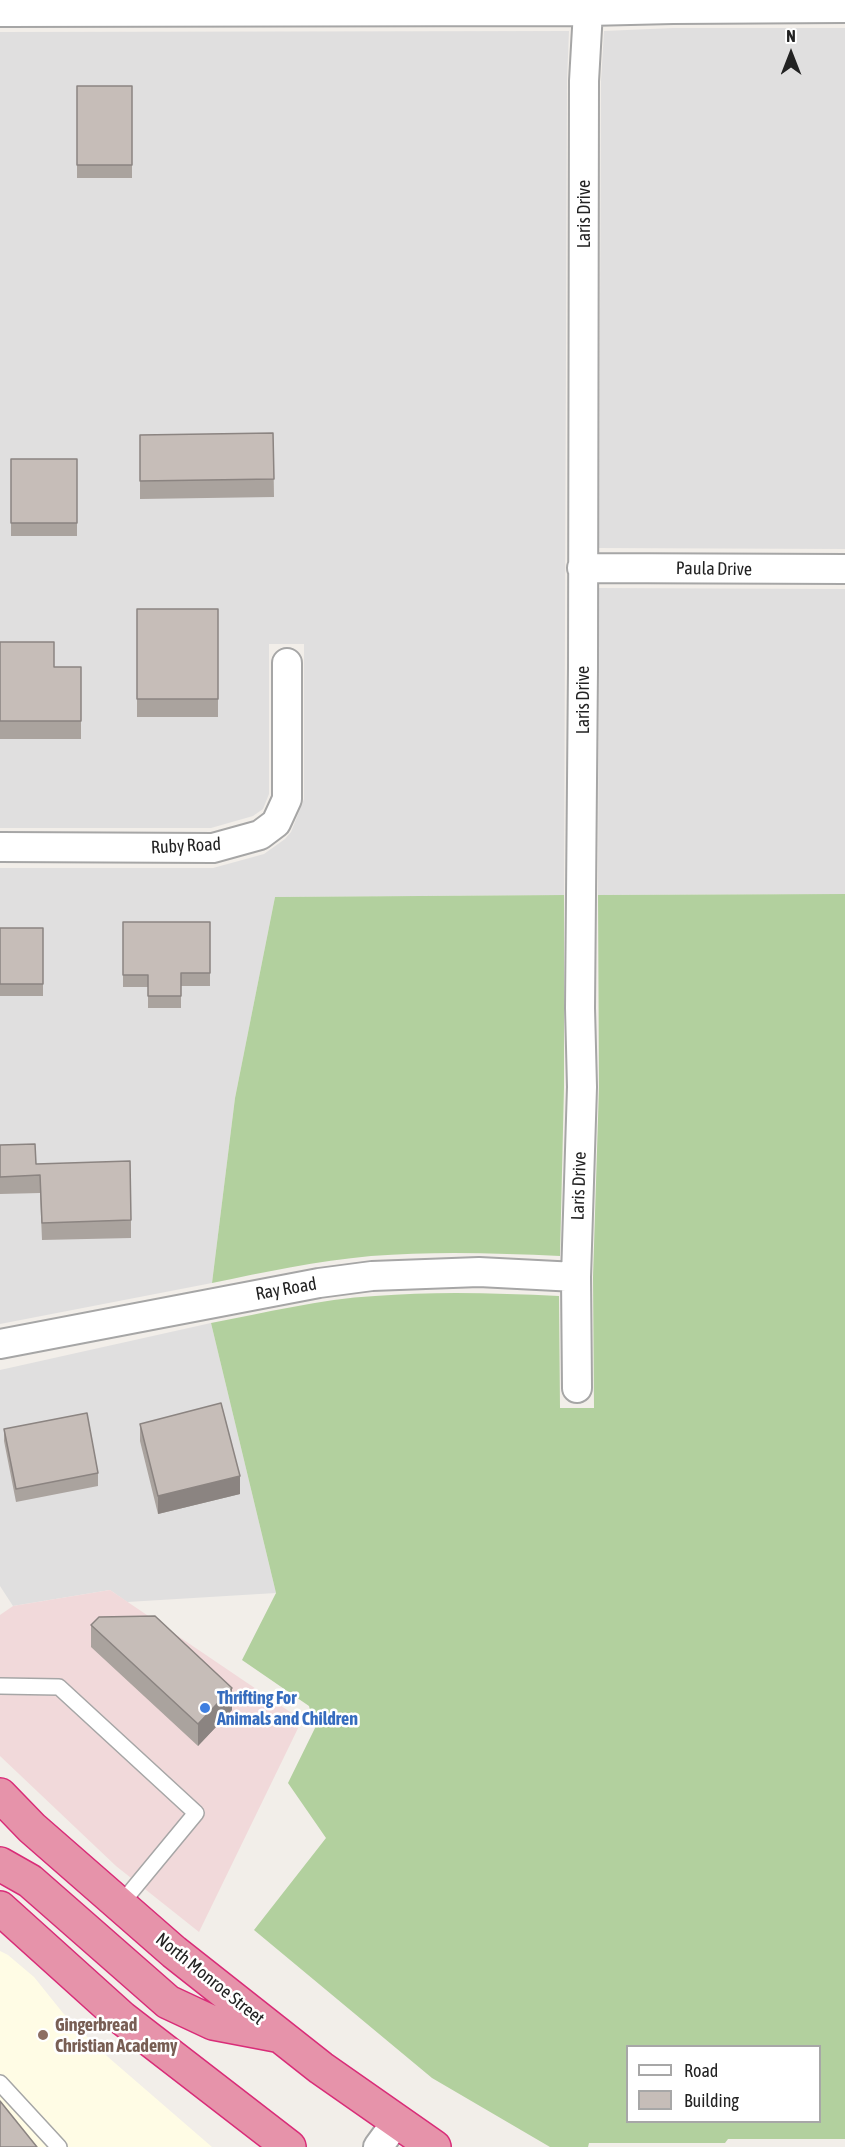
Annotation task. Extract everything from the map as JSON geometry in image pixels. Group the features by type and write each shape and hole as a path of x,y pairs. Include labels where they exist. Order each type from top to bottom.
{"highway":[{"name":"North Monroe Street","path":"0,1795 33,1828 174,1952 321,2068 388,2134 434,2147"},
{"path":"0,1864 30,1881 168,2002 213,2023 281,2036"},
{"path":"0,1908 122,2018 289,2147"}],"street":[{"path":"0,12 273,6 588,11 845,8"},
{"name":"Laris Drive","path":"577,1388 576,1277 582,1087 580,996 584,81 588,11"},
{"name":"Paula Drive","path":"582,568 845,569"},
{"name":"Ruby Road","path":"0,847 213,848 260,835 276,823 287,799 287,663"},
{"name":"Ray Road","path":"0,1344 297,1287 372,1276 479,1272 576,1277"}],"lane":[{"path":"0,1686 58,1687 196,1813 120,1905"},
{"path":"0,2083 59,2147"}],"shaded area":[{"path":"673,28 845,28 845,549 599,548 601,81 604,31"},
{"path":"569,31 564,895 275,897 235,1098 212,1283 0,1324 0,868 213,868 264,854 285,839 291,832 304,799 304,644 269,644 269,794 263,809 253,816 211,828 0,828 0,32"},
{"path":"599,588 845,589 845,894 598,895"},
{"path":"211,1323 276,1593 127,1602 110,1590 13,1606 0,1586 0,1370"},
{"path":"110,1590 302,1720 199,1932 116,1866 0,1756 0,1615 13,1606"},
{"name":"Gingerbread Christian Academy","path":"0,1951 34,1977 63,2013 108,2057 212,2147 0,2147"}],"green space":[{"path":"845,894 845,2139 728,2139 725,2143 589,2143 588,2147 550,2147 432,2078 254,1930 326,1838 288,1783 315,1728 309,1706 242,1660 276,1593 211,1323 313,1303 375,1296 467,1293 559,1296 560,1408 594,1408 593,1277 599,1087 598,895"},
{"path":"564,895 564,1087 560,1256 418,1253 371,1256 311,1264 212,1283 235,1098 275,897"}],"building":[{"path":"77,86 132,86 132,165 77,165"},
{"path":"273,433 274,479 140,481 140,435"},
{"path":"11,459 77,459 77,523 11,523"},
{"path":"137,609 218,609 218,699 137,699"},
{"path":"0,642 54,642 54,667 81,667 81,721 0,721"},
{"path":"123,922 210,922 210,973 181,973 181,996 148,996 148,975 123,975"},
{"path":"0,928 43,928 43,984 0,984"},
{"path":"35,1144 36,1164 130,1161 131,1220 42,1223 40,1175 0,1177 0,1145"},
{"path":"221,1403 240,1476 158,1496 140,1424"},
{"path":"87,1413 98,1473 16,1489 4,1429"},
{"path":"155,1616 232,1688 198,1724 91,1625 99,1617"},
{"path":"0,2101 37,2147 0,2147"}],"place":[{"name":"Thrifting For Animals and Children","path":"205,1708"},
{"name":"Gingerbread Christian Academy","path":"43,2035"}]}
